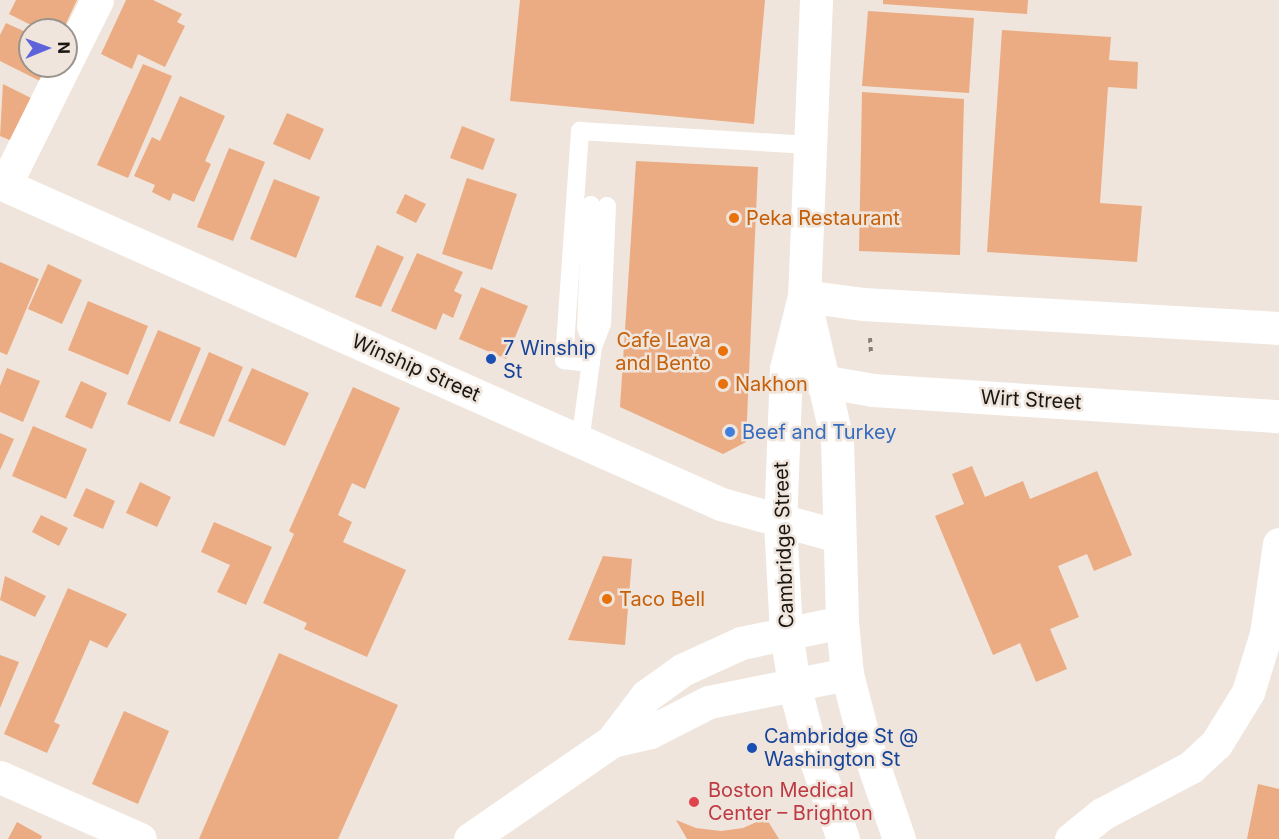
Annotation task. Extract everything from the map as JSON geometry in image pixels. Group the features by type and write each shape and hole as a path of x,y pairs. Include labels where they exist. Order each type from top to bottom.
{"main road":[{"path":"78,38 97,0"},
{"path":"816,0 808,145 804,296 826,382 837,440 838,536 847,674 860,725 898,839"},
{"path":"2,184 58,78"},
{"name":"Winship Street","path":"2,184 731,508 838,536"},
{"path":"804,296 863,304 1279,328"},
{"name":"Cambridge Street","path":"804,296 786,369 780,522 786,632 794,685 807,735 843,839"},
{"name":"Wirt Street","path":"786,369 826,382 873,390 1279,416"},
{"path":"1071,839 1102,814 1191,767 1216,744 1248,692 1266,634 1279,550"},
{"path":"470,839 612,741 646,696 682,670 723,650 786,632 842,622"},
{"path":"612,741 650,732 709,702 847,674"},
{"path":"0,777 140,839"}],"lane":[{"path":"592,355 564,360 580,131 808,145"},
{"path":"580,442 592,355 602,324 599,205"}],"path":[{"path":"868,328 872,359"}],"building":[{"path":"16,0 77,0 69,18 18,18 9,14"},
{"path":"126,0 153,0 182,14 177,22 185,26 165,67 138,54 132,69 101,54"},
{"path":"520,0 765,0 754,124 510,101"},
{"path":"883,0 1028,0 1027,14 883,4"},
{"path":"868,11 974,18 969,93 862,86"},
{"path":"6,23 18,28 18,70 0,61 0,35"},
{"path":"1002,30 1111,37 1109,60 1138,62 1137,89 1108,87 1100,203 1142,206 1137,262 987,252"},
{"path":"143,64 172,76 128,178 97,165"},
{"path":"3,84 33,99 12,141 0,136"},
{"path":"862,92 964,99 960,255 859,251"},
{"path":"180,96 225,116 205,161 211,164 194,202 173,193 170,201 152,192 155,185 134,176 152,137 160,141"},
{"path":"287,113 324,129 310,160 273,144"},
{"path":"462,126 495,139 483,170 450,158"},
{"path":"229,148 265,162 233,241 197,227"},
{"path":"636,161 758,167 746,442 723,454 620,407"},
{"path":"467,178 517,194 492,270 442,254"},
{"path":"274,179 320,197 296,258 250,239"},
{"path":"405,194 426,204 416,223 396,213"},
{"path":"377,245 404,257 381,307 355,297"},
{"path":"417,253 463,272 454,291 462,295 453,318 443,313 436,330 391,311"},
{"path":"0,262 39,279 7,355 0,352"},
{"path":"48,264 82,280 62,324 28,309"},
{"path":"481,287 528,306 506,359 459,339"},
{"path":"88,301 148,326 128,375 68,350"},
{"path":"158,330 201,348 170,422 127,404"},
{"path":"209,352 243,367 214,437 179,423"},
{"path":"7,368 40,381 23,422 0,412 0,386"},
{"path":"252,368 309,393 285,446 228,421"},
{"path":"81,381 107,393 92,429 65,417"},
{"path":"353,387 400,408 365,489 352,483 338,515 352,522 343,542 406,570 367,657 304,629 307,623 263,603 294,534 289,531"},
{"path":"33,426 87,449 66,499 12,476"},
{"path":"0,433 14,439 0,470"},
{"path":"972,466 985,497 1023,481 1030,499 1097,471 1132,555 1094,571 1087,554 1058,566 1079,617 1050,629 1067,669 1036,682 1020,643 993,655 935,516 964,504 952,474"},
{"path":"140,482 171,497 157,527 126,513"},
{"path":"86,488 115,501 103,529 73,516"},
{"path":"41,515 68,528 59,546 32,532"},
{"path":"214,522 272,547 246,605 217,592 230,565 201,552"},
{"name":"Taco Bell","path":"603,556 632,559 625,645 568,640"},
{"path":"5,576 46,596 35,617 0,600"},
{"path":"68,588 127,614 107,648 90,640 54,722 60,725 47,753 4,734"},
{"path":"279,653 398,705 338,839 199,839"},
{"path":"0,655 19,662 0,708"},
{"path":"124,711 169,731 138,804 92,784"},
{"path":"1258,784 1279,789 1279,839 1247,839"},
{"path":"766,818 779,839 687,839 676,820 696,828 721,831 743,828"},
{"path":"17,822 42,836 41,839 8,839"}],"place":[{"name":"Peka Restaurant","path":"734,218"},
{"name":"Cafe Lava and Bento","path":"723,351"},
{"name":"7 Winship St","path":"491,359"},
{"name":"Nakhon","path":"723,384"},
{"name":"Beef and Turkey","path":"730,432"},
{"name":"Taco Bell","path":"607,599"},
{"name":"Cambridge St @ Washington St","path":"752,748"},
{"name":"Boston Medical Center – Brighton","path":"694,802"}]}
